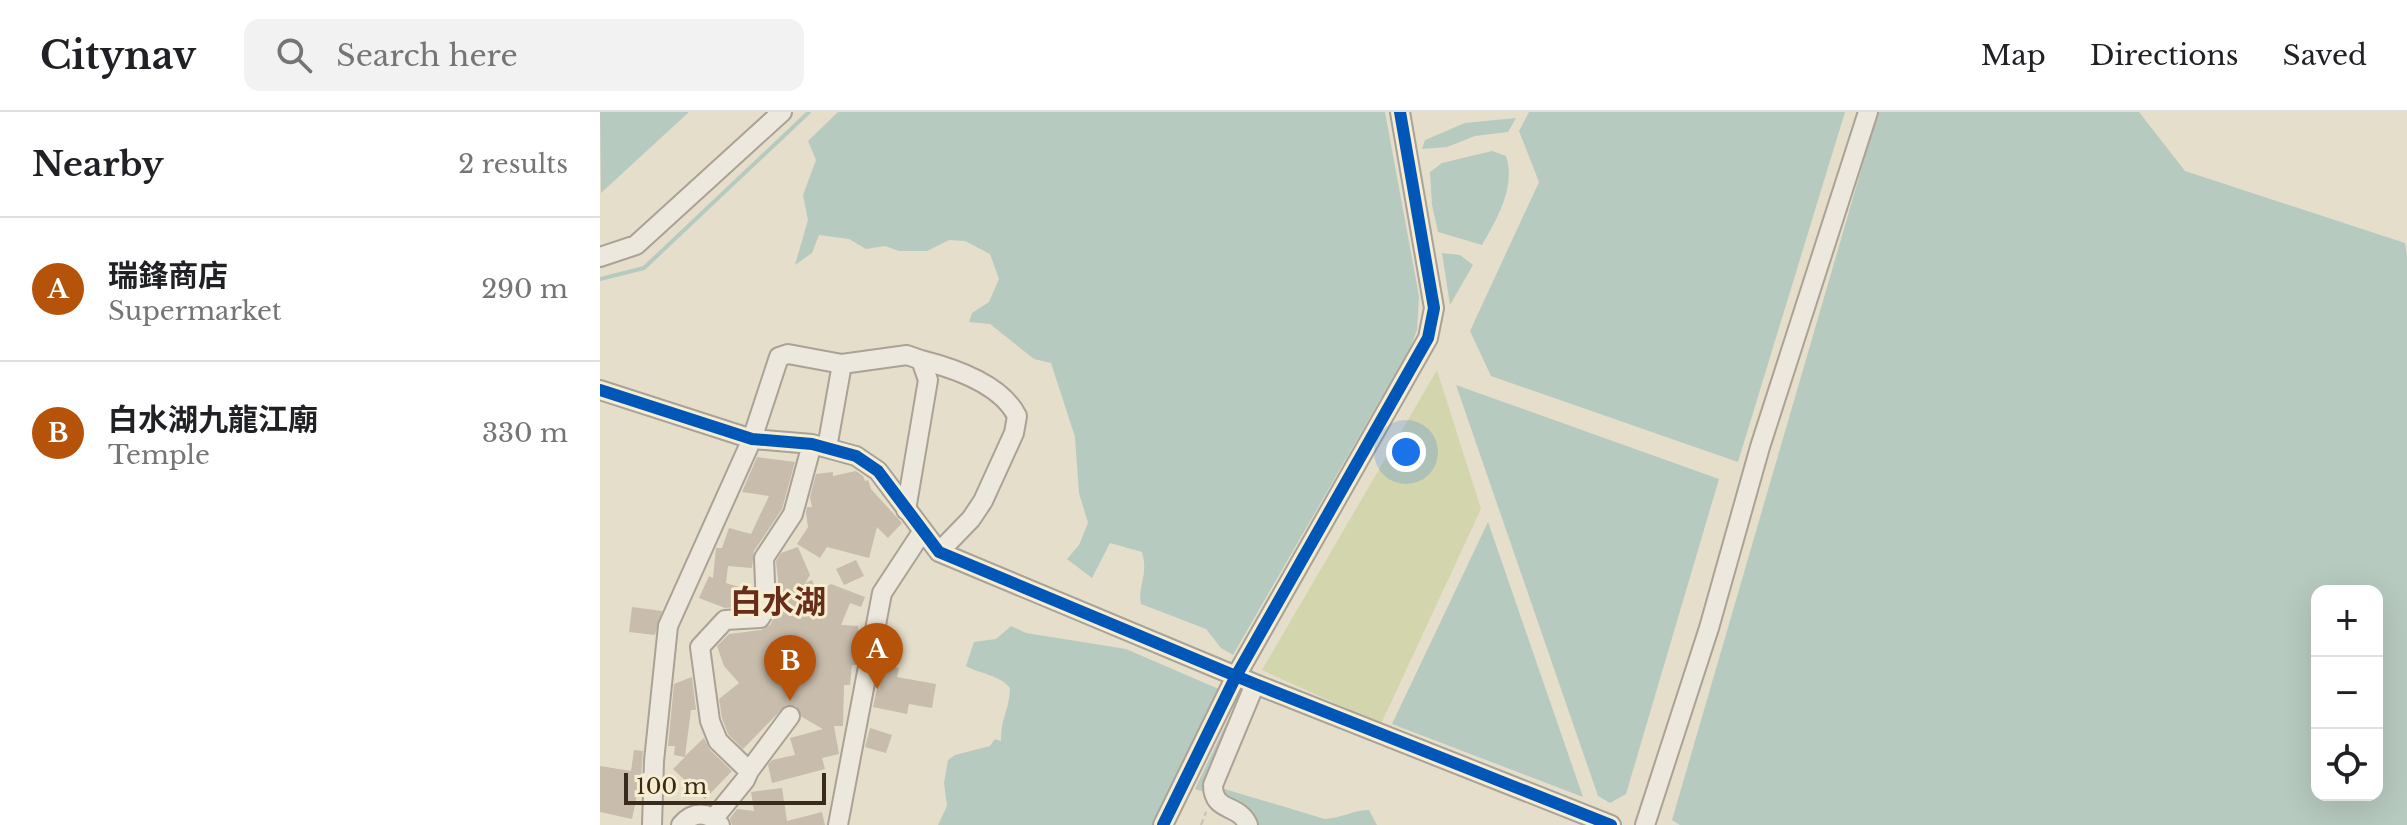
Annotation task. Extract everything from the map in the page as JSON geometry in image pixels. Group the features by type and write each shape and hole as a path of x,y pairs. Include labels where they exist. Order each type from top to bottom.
{"street":[{"path":"600,257 636,245 782,112"},
{"path":"1163,825 1236,676 1428,338 1434,308 1400,112"},
{"path":"1645,825 1709,628 1760,447 1868,112"},
{"path":"652,825 654,761 668,626 752,439 779,357 788,354 842,364 907,355 968,374 1007,402 1017,416 1014,433 983,501 971,519 939,552"},
{"path":"906,510 928,380 921,360"},
{"path":"749,771 718,741 710,721 700,647 725,620 760,618 766,608 764,558 793,514 819,446 842,364"},
{"path":"600,390 752,439 819,446 856,456 878,471 939,552 1255,684 1611,825"},
{"path":"838,825 882,593 922,532"},
{"path":"1248,825 1246,818 1217,802 1213,791 1255,684"},
{"path":"681,825 692,815 700,814 717,822 749,771 790,716"},
{"path":"1553,802 1567,825"}],"green space":[{"path":"1437,370 1481,509 1381,724 1262,670"}],"shaded area":[{"path":"600,112 689,112 601,193"},
{"path":"838,112 1385,112 1419,296 1417,330 1411,346 1233,655 1221,648 1206,629 1141,604 1142,552 1110,543 1092,578 1067,559 1079,545 1088,523 1079,493 1075,437 1051,363 1034,359 990,324 969,322 972,313 989,302 999,279 990,254 965,241 949,240 927,251 899,251 885,246 866,249 849,239 819,235 812,253 795,265 808,220 803,195 816,160 808,141"},
{"path":"1529,112 1845,112 1738,462 1491,376 1470,331 1539,182 1519,131"},
{"path":"1878,112 2139,112 2185,171 2405,243 2407,825 1680,825 1672,820"},
{"path":"1516,118 1508,132 1475,136 1447,147 1422,149 1425,140 1465,123"},
{"path":"1492,151 1506,156 1509,179 1503,202 1482,245 1438,232 1430,172 1442,163"},
{"path":"1442,253 1460,255 1473,265 1450,305"},
{"path":"1456,385 1719,479 1626,794 1610,803 1598,796"},
{"path":"1488,522 1583,797 1392,724"},
{"path":"1011,626 1026,633 1126,649 1221,690 1154,825 938,825 947,806 944,783 948,760 955,755 990,746 995,739 1001,741 1010,688 995,677 966,666 974,642 996,639"},
{"path":"1238,699 1243,701 1208,784 1325,819 1369,810 1377,825 1256,825 1258,820 1229,800 1195,789"}],"building":[{"path":"757,457 795,462 782,509 754,551 752,568 728,566 726,583 753,591 754,605 725,608 699,598 709,576 713,578 716,548 722,548 729,528 751,534 769,496 742,492"},
{"path":"856,471 865,481 868,480 871,489 902,523 888,538 877,527 869,558 827,547 820,558 797,544 808,527 806,513 807,507 812,507 810,497 816,474 833,472 833,476"},
{"path":"798,547 810,575 805,583 812,580 817,593 831,584 865,597 861,607 850,603 841,625 858,626 858,645 850,685 844,685 843,726 834,726 839,754 822,758 825,769 772,783 768,765 772,760 795,755 790,738 823,729 802,717 796,706 786,705 743,749 728,734 722,718 719,699 739,683 724,666 717,646 729,634 761,630 770,625 780,599 776,561 781,553"},
{"path":"856,560 864,576 844,585 836,569"},
{"path":"632,607 662,611 655,635 629,632"},
{"path":"882,665 899,668 897,677 936,684 932,708 909,704 907,714 873,707"},
{"path":"692,677 696,710 691,710 685,756 704,738 710,750 732,771 705,799 673,769 685,757 674,755 675,746 668,746 674,684"},
{"path":"870,728 892,735 886,753 865,747"},
{"path":"634,750 643,751 640,790 632,819 600,812 600,766 631,771"},
{"path":"782,788 787,821 822,812 825,825 732,825 730,818 737,809 754,811 751,792"}],"waterway":[{"path":"600,279 644,268 809,112"}],"cycle path":[{"path":"1163,825 1236,676 1428,338 1434,308 1400,112"},
{"path":"600,390 752,439 812,444 856,456 878,471 939,552 1255,684 1611,825"}],"place":[{"name":"瑞鋒商店","path":"877,689"},
{"name":"白水湖九龍江廟","path":"790,701"}],"district":[{"name":"白水湖","path":"778,602"}]}
